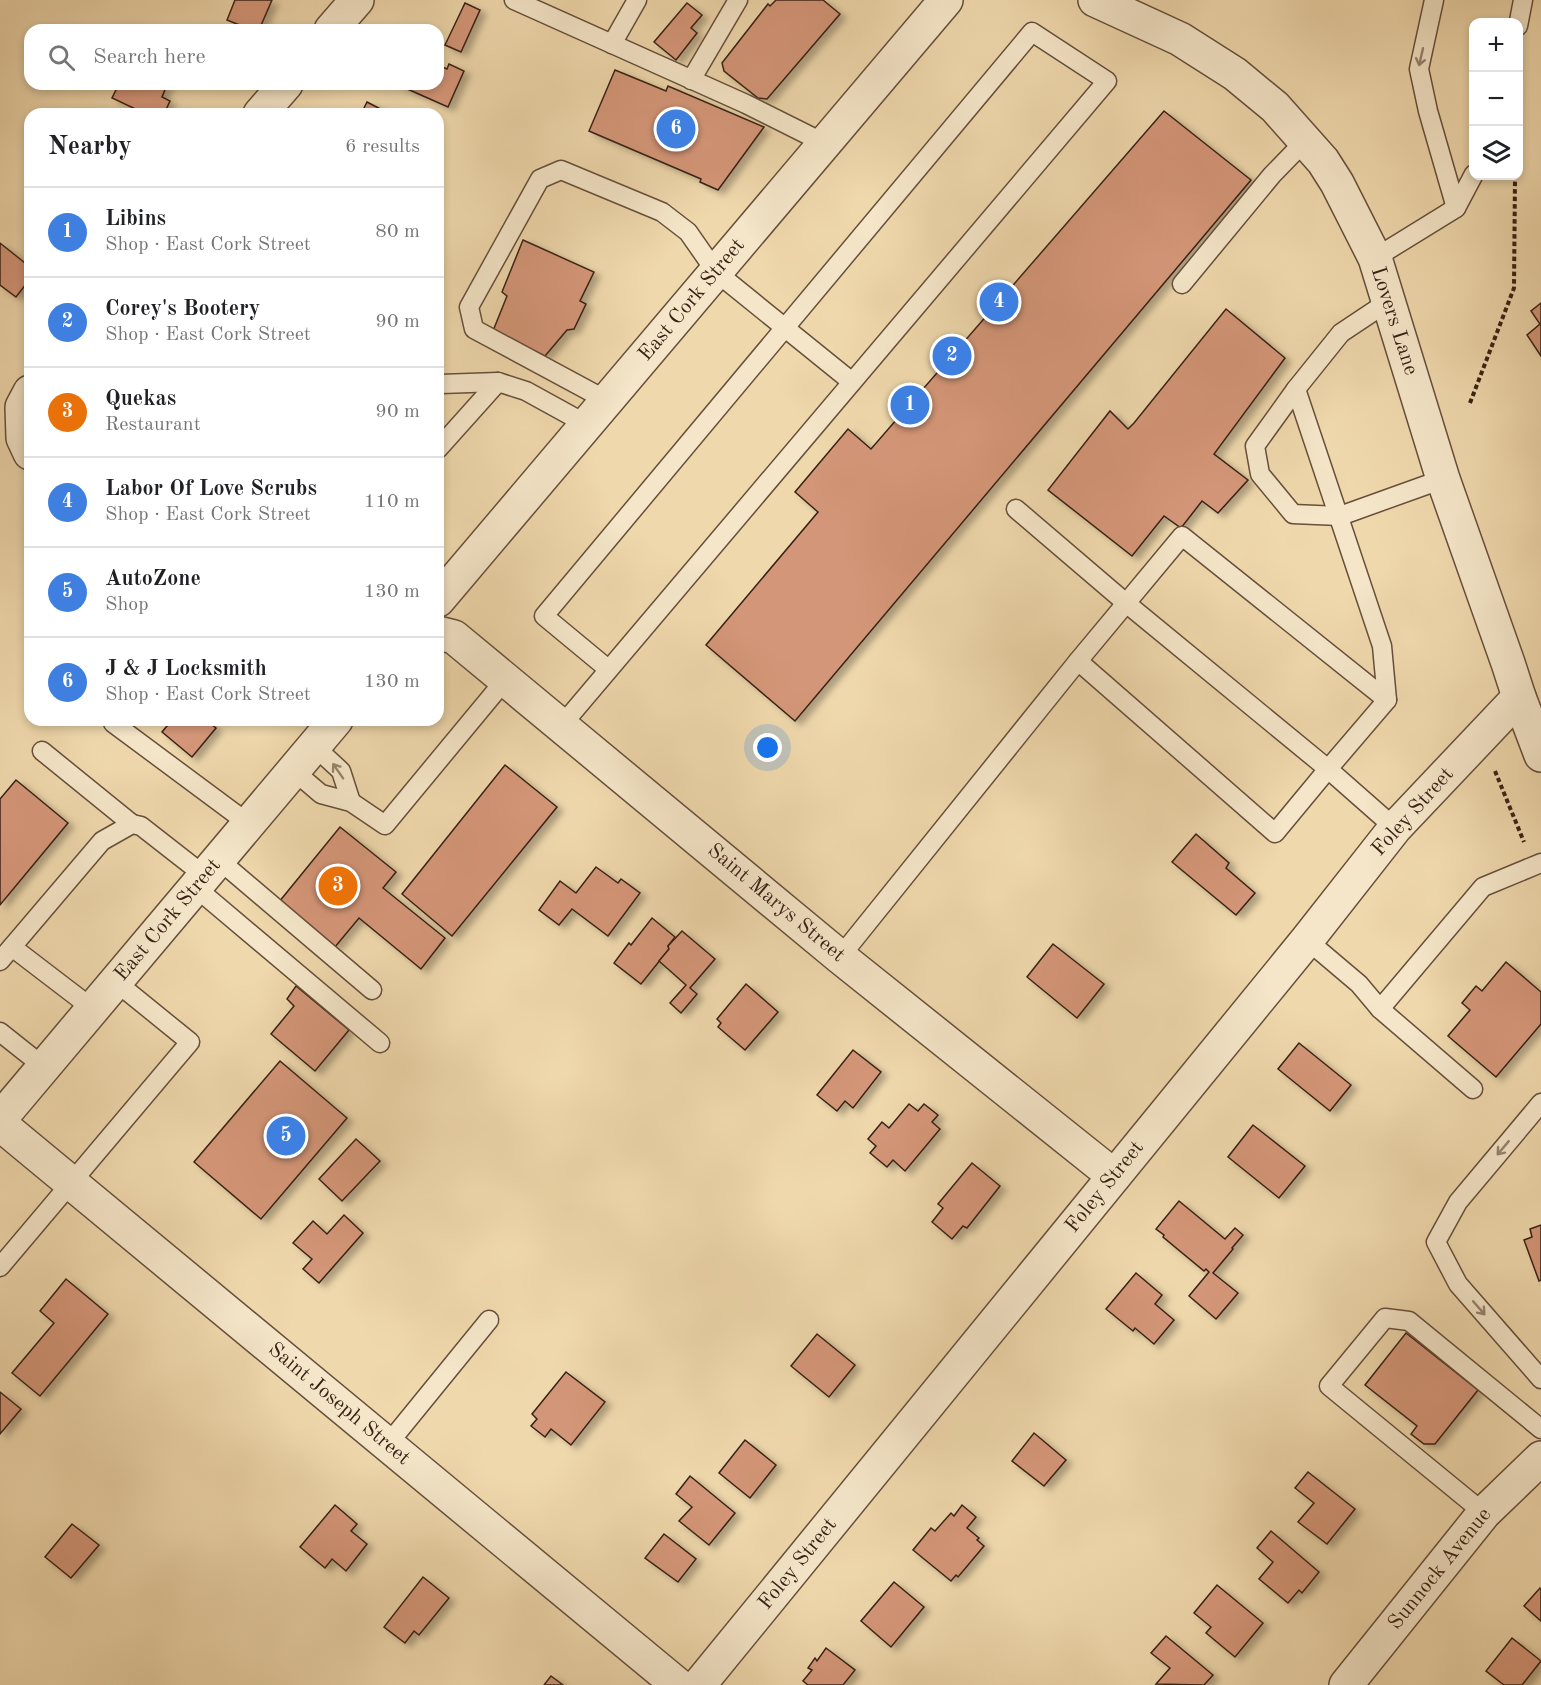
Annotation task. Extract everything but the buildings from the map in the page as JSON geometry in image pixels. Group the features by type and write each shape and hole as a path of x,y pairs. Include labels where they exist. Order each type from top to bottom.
{"street":[{"path":"337,24 357,0"},
{"name":"East Cork Street","path":"444,593 946,0"},
{"name":"Lovers Lane","path":"1095,0 1180,39 1234,74 1275,107 1323,161 1337,183 1375,258 1443,479 1541,755"},
{"path":"265,108 281,90"},
{"path":"24,403 22,407 24,442"},
{"name":"Saint Marys Street","path":"444,634 454,637 840,957 1114,1176"},
{"name":"Foley Street","path":"699,1685 1307,940 1395,828 1519,697"},
{"name":"East Cork Street","path":"0,1119 331,726"},
{"name":"Saint Joseph Street","path":"0,1124 678,1685"},
{"name":"Sunnock Avenue","path":"1346,1685 1484,1513 1541,1458"}],"lane":[{"path":"514,0 746,104 824,143"},
{"path":"612,44 637,0"},
{"path":"691,80 738,0"},
{"path":"1434,0 1419,69 1428,111 1456,208"},
{"path":"1520,18 1523,0"},
{"path":"561,725 1107,81 1032,32 544,616 608,669"},
{"path":"1182,284 1272,175 1305,141"},
{"path":"596,412 474,329 470,307 540,179 561,170 663,212 688,232 716,272 852,382"},
{"path":"1375,258 1456,208 1470,180"},
{"path":"1389,301 1341,333 1296,389 1255,446 1260,474 1293,514 1340,516 1443,479"},
{"path":"444,384 498,382 596,412"},
{"path":"444,442 498,382"},
{"path":"1078,661 1275,833 1387,700 1382,646 1296,389"},
{"path":"1016,509 1328,769 1395,828"},
{"path":"840,957 1078,661 1182,536 1387,700"},
{"path":"294,771 321,794 351,802 385,825 506,680"},
{"path":"117,726 249,824"},
{"path":"314,746 341,771 351,802"},
{"path":"42,752 132,824 141,826 372,990"},
{"path":"93,1009 6,954 102,841 132,824"},
{"path":"1380,1009 1482,887 1537,865"},
{"path":"206,874 380,1043"},
{"path":"1307,940 1359,984 1380,1009 1473,1089"},
{"path":"0,1267 190,1041 116,982"},
{"path":"0,1032 44,1067"},
{"path":"1541,1103 1458,1202 1436,1242 1458,1284 1541,1379"},
{"path":"1484,1513 1329,1386 1385,1318 1408,1321 1541,1429"},
{"path":"388,1444 489,1320"}],"path":[{"path":"1470,403 1514,288 1515,180"},
{"path":"1495,771 1537,865"}],"place":[{"name":"J & J Locksmith","path":"676,129"},
{"name":"Labor Of Love Scrubs","path":"999,302"},
{"name":"Corey's Bootery","path":"952,356"},
{"name":"Libins","path":"910,405"},
{"name":"Quekas","path":"338,886"},
{"name":"AutoZone","path":"286,1136"}]}
